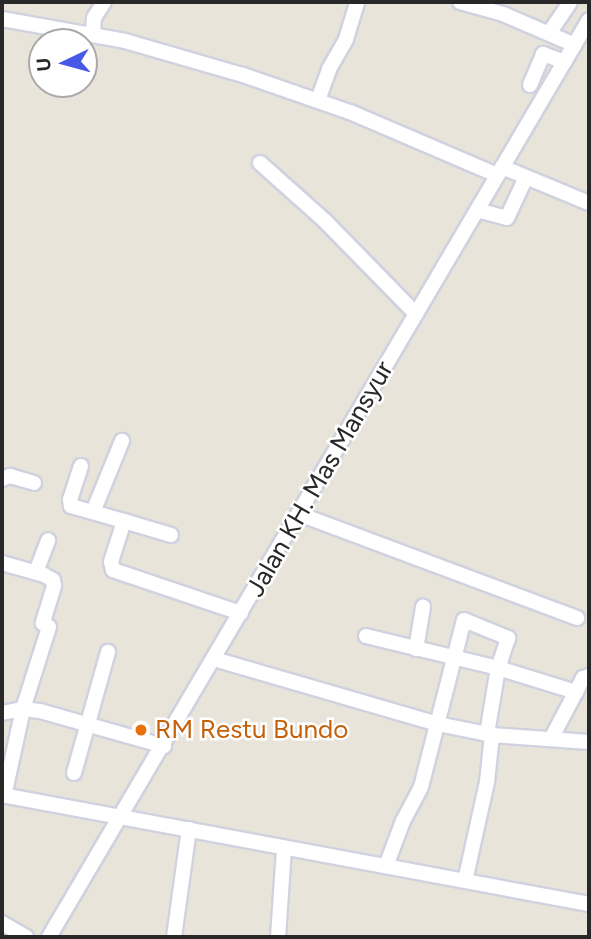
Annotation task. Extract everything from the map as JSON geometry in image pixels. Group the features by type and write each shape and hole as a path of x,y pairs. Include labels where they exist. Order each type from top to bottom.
{"street":[{"path":"93,28 94,18 104,2"},
{"path":"318,100 346,39 357,2"},
{"path":"460,2 503,14 575,45"},
{"path":"550,32 570,2"},
{"path":"2,19 53,28"},
{"name":"Jalan KH. Mas Mansyur","path":"49,937 164,746 589,20"},
{"path":"98,36 197,61 318,100 589,203"},
{"path":"530,85 543,54 565,62"},
{"path":"260,163 325,221 416,314"},
{"path":"477,210 499,218 508,217 526,177"},
{"path":"93,512 122,441"},
{"path":"81,466 70,504 73,508 171,535"},
{"path":"2,480 10,476 34,482"},
{"path":"299,514 578,618"},
{"path":"124,521 110,562 113,570 241,613"},
{"path":"36,572 48,540"},
{"path":"2,563 36,572 51,579 54,586 43,624 50,627 23,709 3,796 589,904"},
{"path":"416,649 423,607"},
{"path":"386,866 421,786 461,622 467,621 508,636 498,668 487,782 465,881"},
{"path":"366,636 453,656 576,692"},
{"path":"74,773 108,652"},
{"path":"214,659 438,724 490,735 589,742"},
{"path":"551,739 583,678 589,676"},
{"path":"2,713 23,709 89,724 164,746"},
{"path":"174,937 189,830"},
{"path":"278,937 284,848"},
{"path":"2,923 26,937"}],"place":[{"name":"RM Restu Bundo","path":"141,730"}]}
